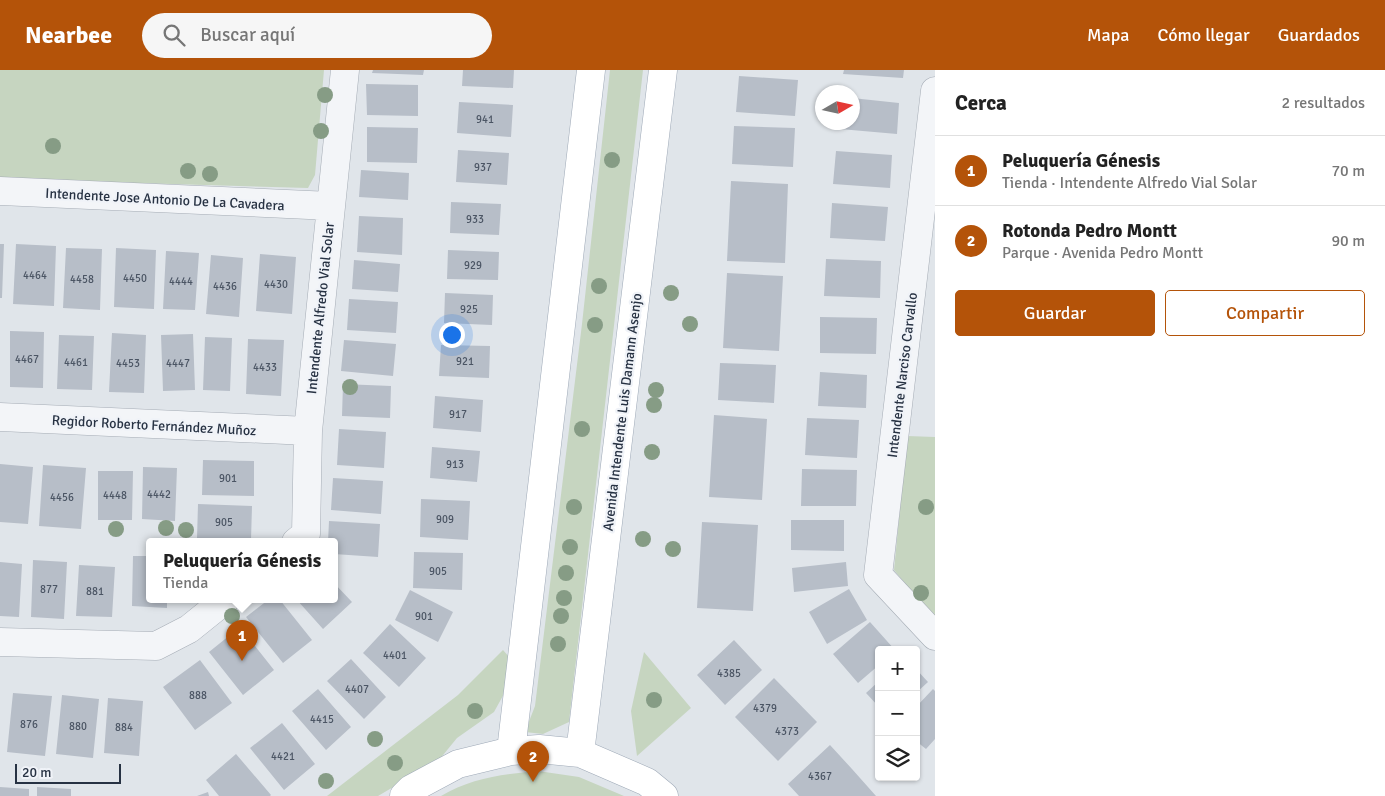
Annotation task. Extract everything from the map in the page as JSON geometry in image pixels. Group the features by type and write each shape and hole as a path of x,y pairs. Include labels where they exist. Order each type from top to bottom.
{"main road":[{"path":"511,751 591,70"},
{"name":"Avenida Intendente Luis Damann Asenjo","path":"580,754 663,70"},
{"path":"404,796 411,790 458,764 511,751 538,749 580,754 647,782 664,796"}],"street":[{"name":"Intendente Alfredo Vial Solar","path":"301,538 306,534 308,431 344,70"},
{"name":"Intendente Narciso Carvallo","path":"935,91 878,575 935,636"},
{"name":"Intendente Jose Antonio De La Cavadera","path":"0,191 331,206"},
{"name":"Regidor Roberto Fernández Muñoz","path":"0,417 308,431"},
{"path":"0,642 156,646 189,629 221,603"}],"green space":[{"path":"0,70 324,70 315,175 308,188 0,179"},
{"path":"610,70 643,70 569,722 543,734 525,732 535,706 582,324"},
{"path":"907,436 935,437 935,620 894,570"},
{"path":"503,650 511,659 505,692 494,712 457,738 439,760 378,796 327,796 458,695"},
{"path":"644,652 691,708 637,756 631,711"},
{"path":"538,771 579,777 624,796 441,796 476,781 500,775"}],"building":[{"path":"373,70 424,70 423,75 372,73"},
{"path":"463,70 514,70 513,88 462,86"},
{"path":"844,70 904,70 903,78 843,74"},
{"path":"739,76 798,80 795,116 736,112"},
{"path":"366,84 418,85 418,116 367,115"},
{"path":"860,99 899,103 897,134 851,130 860,130"},
{"path":"459,102 513,105 511,137 457,133"},
{"path":"734,126 795,128 793,167 732,164"},
{"path":"367,127 418,128 417,163 367,162"},
{"path":"458,150 509,153 507,185 456,182"},
{"path":"836,151 892,155 890,188 833,184"},
{"path":"361,170 409,173 408,200 359,197"},
{"path":"731,181 788,184 785,263 727,261"},
{"path":"451,202 501,204 499,235 450,233"},
{"path":"832,203 888,207 885,241 830,238"},
{"path":"359,216 403,218 402,255 357,252"},
{"path":"0,244 4,244 2,298 0,298"},
{"path":"16,244 56,246 54,306 13,304"},
{"path":"66,248 102,249 100,310 63,308"},
{"path":"116,248 156,250 154,309 114,307"},
{"path":"448,250 499,252 498,280 447,279"},
{"path":"166,251 199,253 195,310 163,309"},
{"path":"260,254 296,257 292,314 256,311"},
{"path":"211,255 243,258 239,317 206,314"},
{"path":"826,259 881,261 880,298 824,296"},
{"path":"354,260 400,264 398,292 352,289"},
{"path":"727,273 783,276 779,351 723,348"},
{"path":"445,293 493,295 492,325 444,323"},
{"path":"349,299 398,302 396,333 347,330"},
{"path":"820,317 877,318 876,354 820,353"},
{"path":"10,331 44,332 43,388 10,387"},
{"path":"112,333 146,335 144,393 109,392"},
{"path":"193,334 195,390 163,391 161,335"},
{"path":"59,335 94,336 92,390 57,389"},
{"path":"205,337 232,338 230,391 203,390"},
{"path":"248,339 284,340 281,396 246,394"},
{"path":"344,340 396,344 393,376 341,371"},
{"path":"441,345 490,346 489,378 439,376"},
{"path":"720,363 776,365 774,403 718,400"},
{"path":"820,372 867,375 866,408 818,406"},
{"path":"343,384 391,386 390,418 342,416"},
{"path":"435,396 483,400 481,432 433,428"},
{"path":"714,415 767,419 762,500 709,497"},
{"path":"807,418 859,420 857,458 805,455"},
{"path":"339,429 386,432 384,468 337,465"},
{"path":"432,447 480,451 477,482 430,478"},
{"path":"203,460 254,461 254,496 202,495"},
{"path":"0,464 33,467 28,524 0,522"},
{"path":"43,465 86,468 81,529 39,526"},
{"path":"143,467 177,468 175,521 142,519"},
{"path":"802,469 857,470 856,506 801,506"},
{"path":"98,471 133,471 132,520 98,520"},
{"path":"333,478 383,481 381,514 331,510"},
{"path":"421,499 470,501 468,540 420,537"},
{"path":"198,504 252,506 251,538 197,538"},
{"path":"791,520 844,520 844,551 791,550"},
{"path":"329,521 380,524 378,557 338,554 338,538 328,538"},
{"path":"702,522 758,525 753,611 697,608"},
{"path":"414,552 463,553 462,590 413,588"},
{"path":"133,556 146,556 146,603 167,603 167,608 132,606"},
{"path":"33,560 67,562 64,619 31,617"},
{"path":"0,562 22,564 19,617 0,616"},
{"path":"846,562 848,586 794,592 792,568"},
{"path":"79,565 115,567 112,617 76,616"},
{"path":"338,587 352,602 323,629 300,603 338,603"},
{"path":"849,589 867,620 827,644 809,612"},
{"path":"410,590 453,612 438,642 395,620"},
{"path":"264,603 282,603 312,640 283,663 246,617"},
{"path":"870,622 891,646 875,646 875,668 858,683 833,654"},
{"path":"390,624 426,658 399,687 363,653"},
{"path":"240,627 274,670 243,695 209,652"},
{"path":"734,640 762,670 725,705 697,675"},
{"path":"351,659 386,697 364,719 327,681"},
{"path":"200,660 232,703 195,730 163,687"},
{"path":"920,673 928,682 920,689"},
{"path":"774,678 817,722 778,761 735,717"},
{"path":"875,685 875,703 866,693"},
{"path":"318,689 351,727 326,750 292,711"},
{"path":"933,689 935,691 935,739 926,749 920,744 920,703"},
{"path":"13,693 52,696 45,756 7,752"},
{"path":"62,695 99,699 93,758 56,754"},
{"path":"108,698 143,701 139,756 104,753"},
{"path":"282,723 315,764 284,790 250,748"},
{"path":"830,745 876,796 799,796 788,784"},
{"path":"236,754 270,796 219,796 206,780"},
{"path":"0,787 29,789 29,796 0,796"},
{"path":"37,787 71,789 71,796 37,796"},
{"path":"208,792 209,796 197,796"}],"place":[{"name":"Peluquería Génesis","path":"242,661"},
{"name":"Rotonda Pedro Montt","path":"533,782"}]}
